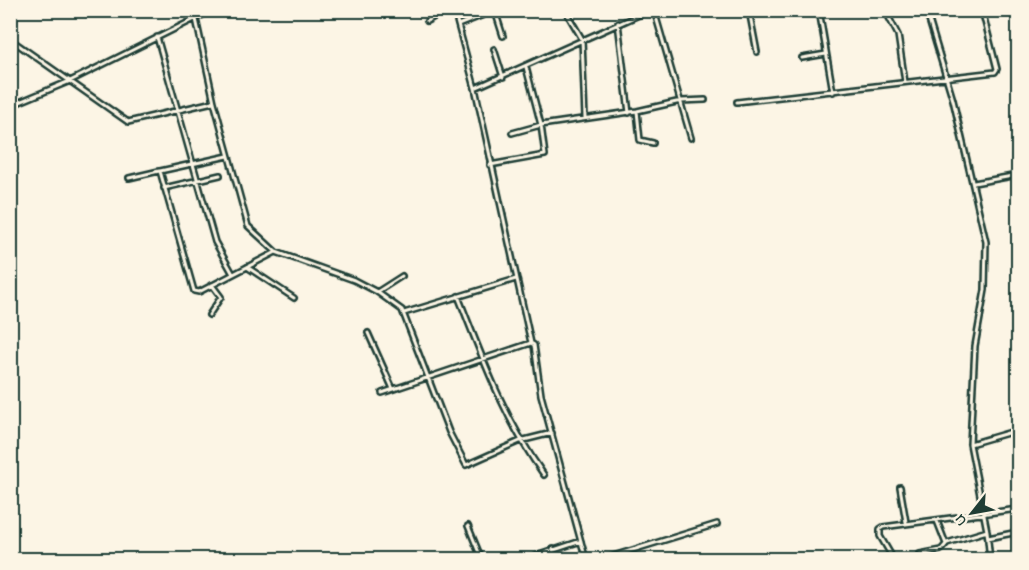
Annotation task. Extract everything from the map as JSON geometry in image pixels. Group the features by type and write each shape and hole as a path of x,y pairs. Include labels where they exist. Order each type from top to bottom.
{"street":[{"path":"10,106 70,81 213,10"},
{"path":"428,21 447,10"},
{"path":"454,10 475,88 490,165 531,343 534,345 541,394 586,560"},
{"path":"565,10 582,42 585,119"},
{"path":"475,88 582,42 618,23 652,10 691,138"},
{"path":"749,10 757,52"},
{"path":"819,10 833,92"},
{"path":"885,10 898,35 905,82"},
{"path":"926,10 974,183 986,242 985,290 975,346 970,444 987,531 990,560"},
{"path":"458,25 495,11 503,36"},
{"path":"737,102 946,79 997,71 983,11"},
{"path":"196,19 214,102 248,226 276,252 377,292 404,313 428,380 466,465 520,441 552,433"},
{"path":"618,23 629,112"},
{"path":"157,37 217,249 233,274"},
{"path":"10,39 128,122 214,102"},
{"path":"495,50 503,77"},
{"path":"802,58 826,54"},
{"path":"490,165 544,156 541,125 526,67"},
{"path":"512,133 541,125 637,111 681,101 705,100"},
{"path":"637,111 640,140 653,143"},
{"path":"129,178 228,156"},
{"path":"160,171 192,289 200,292 276,252"},
{"path":"164,188 220,175"},
{"path":"974,183 1018,175"},
{"path":"248,267 294,298"},
{"path":"377,292 402,276"},
{"path":"404,313 516,279"},
{"path":"209,315 221,296 212,285"},
{"path":"458,296 520,441 544,476"},
{"path":"368,333 393,389"},
{"path":"382,393 428,380 531,343"},
{"path":"970,444 1018,430"},
{"path":"900,487 906,522"},
{"path":"894,560 880,536 880,529 906,522 1018,509"},
{"path":"936,520 945,544"},
{"path":"600,560 717,524"},
{"path":"468,526 482,560"},
{"path":"920,554 941,550 945,544 987,531"},
{"path":"988,538 1018,532"},
{"path":"524,560 581,541"},
{"path":"554,549 556,560"}]}
